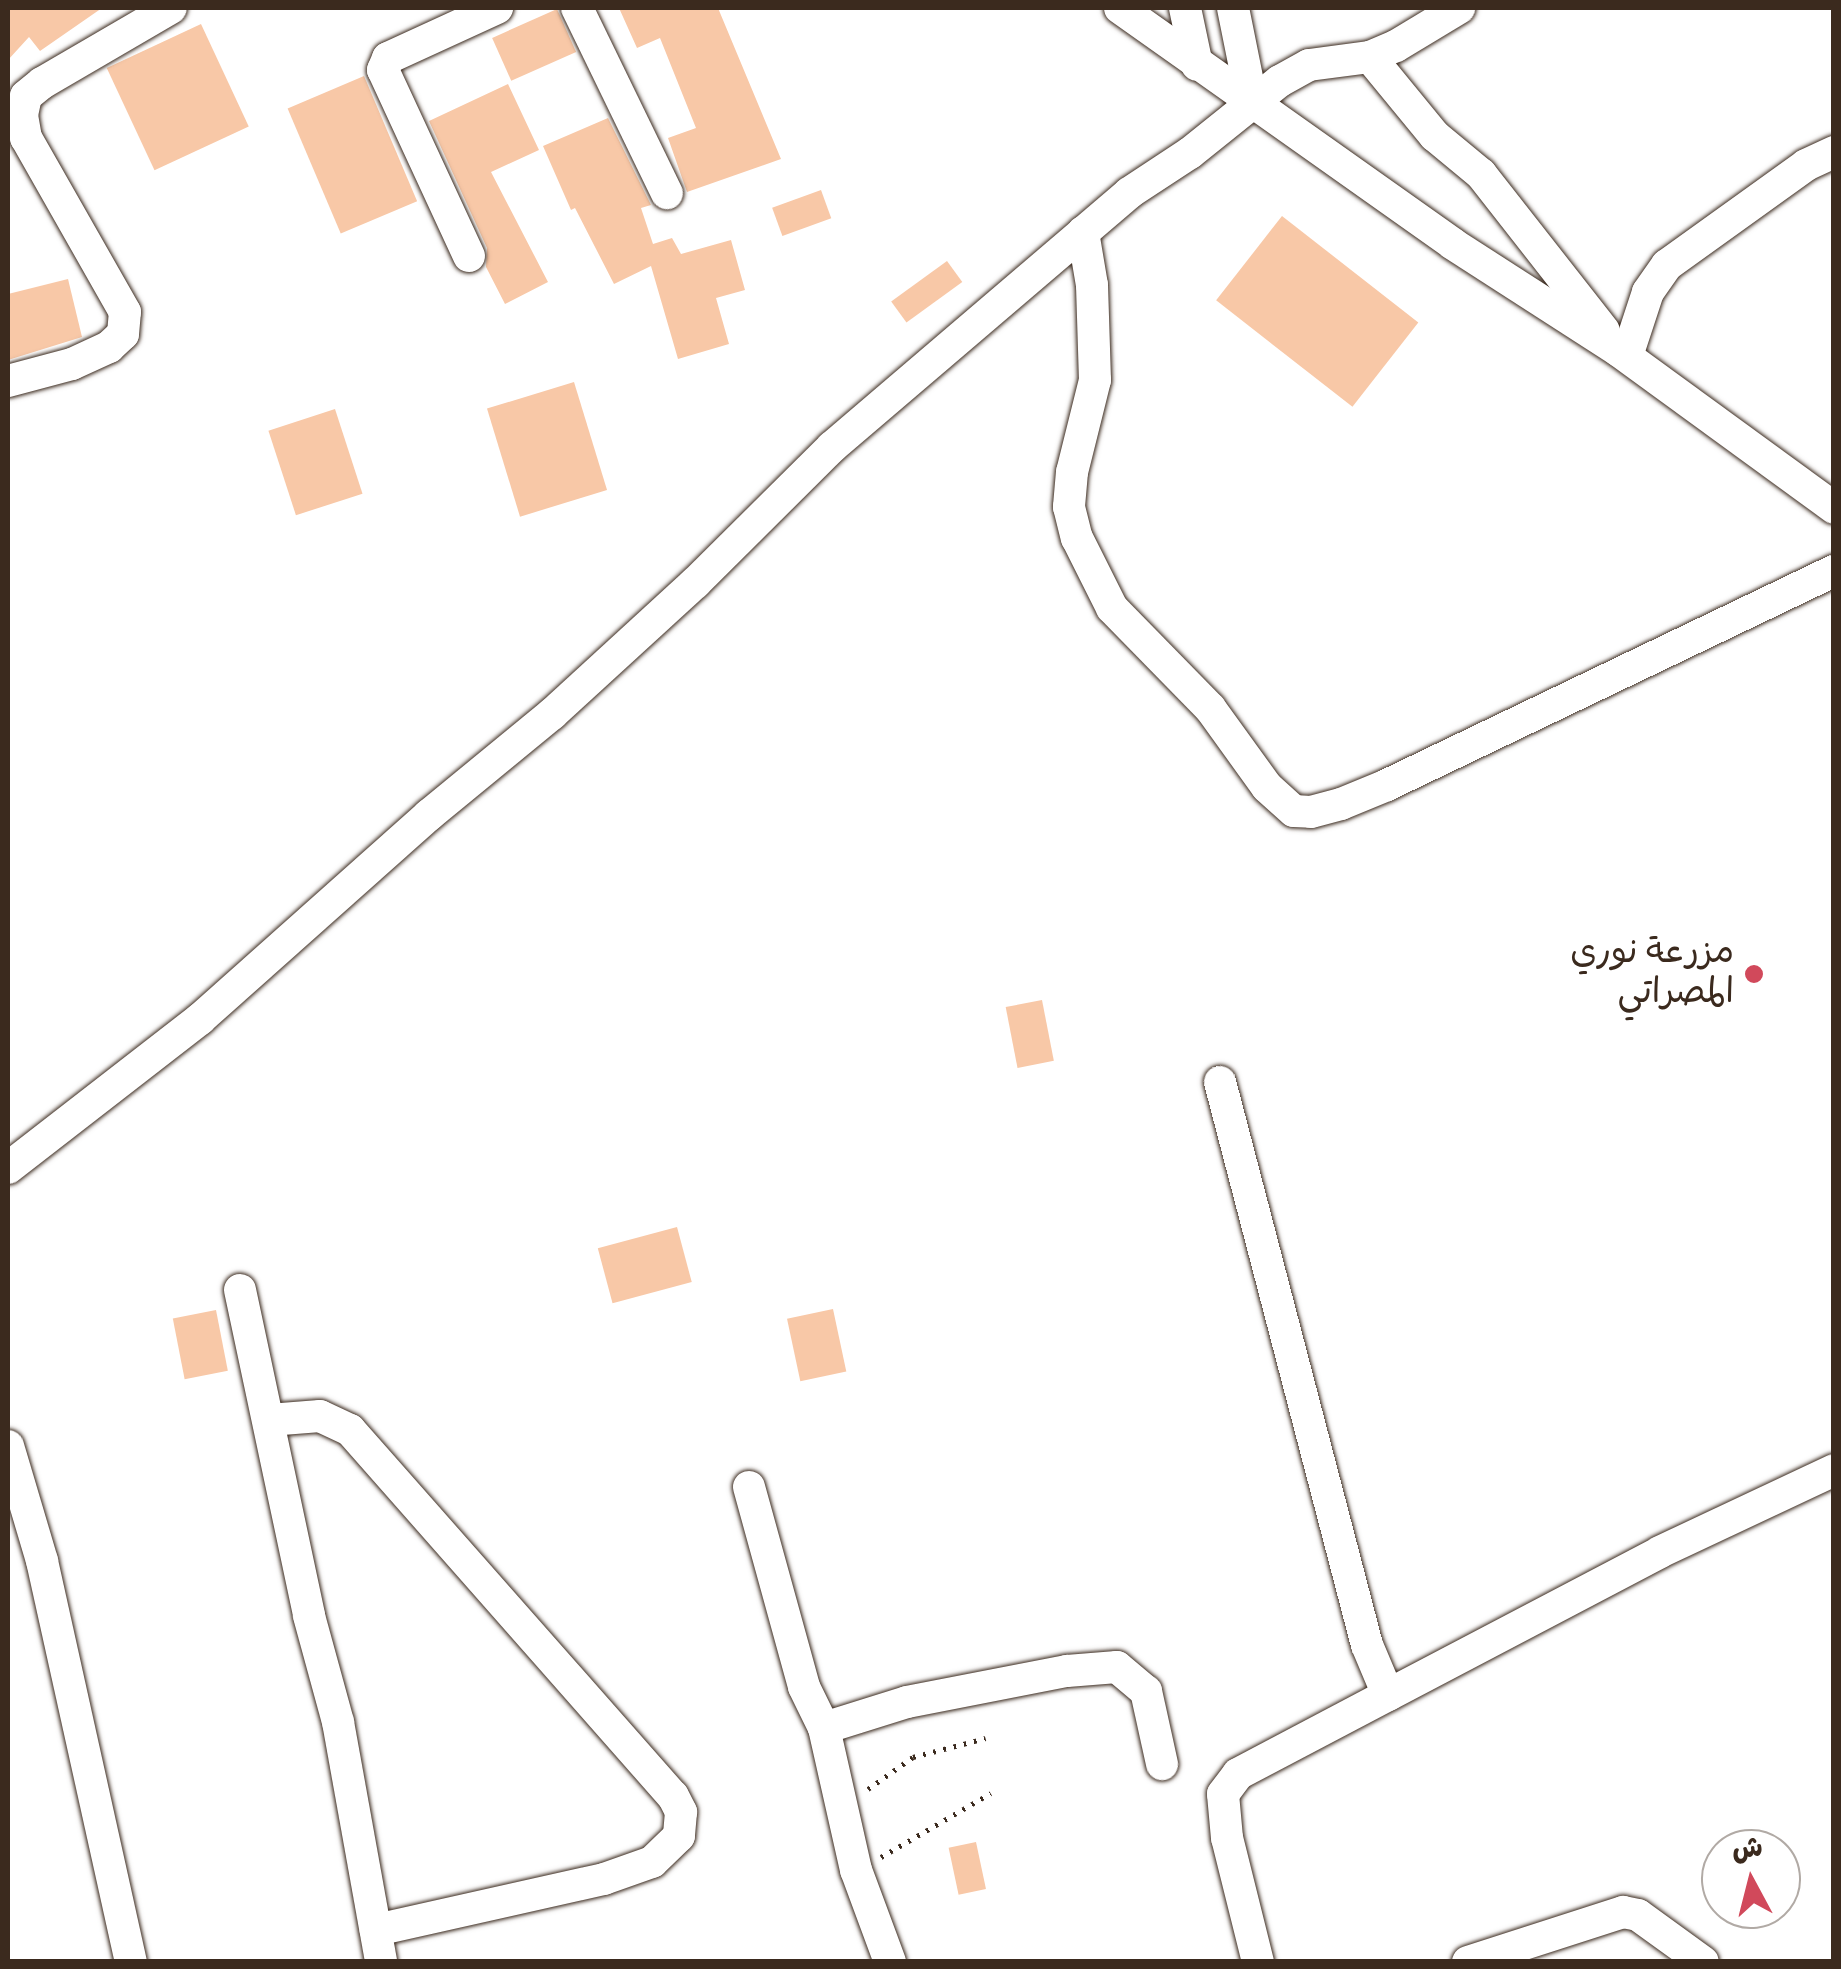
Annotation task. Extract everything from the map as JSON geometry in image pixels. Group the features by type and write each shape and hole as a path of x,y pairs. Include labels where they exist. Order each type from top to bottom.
{"street":[{"path":"8,381 72,364 109,347 123,334 124,312 26,138 22,115 26,96 42,82 171,8"},
{"path":"469,256 383,70 388,58 498,8"},
{"path":"577,8 667,193"},
{"path":"1120,8 1454,244 1623,354 1834,508"},
{"path":"1186,8 1197,64"},
{"path":"1233,8 1252,102"},
{"path":"8,1168 200,1019 429,815 552,714 696,584 832,446 1083,232 1252,102 1310,66 1370,57 1459,8"},
{"path":"1370,57 1436,136 1481,174 1623,354"},
{"path":"1623,354 1648,292 1667,264 1806,165 1834,152"},
{"path":"1083,232 1092,285 1095,380 1072,472 1069,506 1077,538 1112,608 1210,708 1267,787 1294,811 1341,804 1387,786 1834,571"},
{"path":"1220,1082 1367,1645 1388,1695"},
{"path":"240,1290 309,1616 338,1722 378,1946 604,1880 652,1862 679,1836 682,1812 673,1796 350,1430 320,1416 269,1420"},
{"path":"9,1455 84,1741 131,1962"},
{"path":"1258,1962 1227,1838 1224,1794 1238,1774 1660,1552 1834,1470"},
{"path":"749,1487 804,1687 824,1728 856,1870 890,1962"},
{"path":"824,1728 866,1712 940,1695 1067,1670 1117,1667 1146,1691 1162,1764"},
{"path":"1468,1962 1623,1912 1638,1915 1704,1962"}],"path":[{"path":"841,1816 880,1778 913,1757 986,1738"},
{"path":"856,1870 990,1793"}],"building":[{"path":"8,8 102,8 40,51 29,37 8,60"},
{"path":"619,8 718,8 781,159 687,192 668,138 696,128 660,38 637,48"},
{"path":"557,9 576,52 511,81 492,38"},
{"path":"201,24 249,126 154,170 107,68"},
{"path":"364,76 417,201 341,234 288,108"},
{"path":"508,84 539,150 491,172 548,282 505,304 486,267 487,248 429,121"},
{"path":"608,118 651,205 641,208 653,244 672,238 681,254 731,240 745,290 716,298 729,344 678,359 651,266 614,284 575,208 571,210 543,146"},
{"path":"821,190 831,218 782,236 772,208"},
{"path":"1282,216 1418,323 1352,407 1216,300"},
{"path":"947,261 962,282 906,323 891,302"},
{"path":"68,279 82,337 8,360 8,294"},
{"path":"574,382 607,490 520,517 487,409"},
{"path":"335,409 363,494 296,515 268,431"},
{"path":"1042,1000 1054,1061 1018,1068 1006,1007"},
{"path":"677,1227 692,1282 613,1303 598,1248"},
{"path":"833,1309 846,1372 800,1381 787,1319"},
{"path":"216,1310 228,1371 185,1379 173,1318"},
{"path":"976,1842 986,1889 959,1895 949,1848"}],"place":[{"name":"مزرعة نوري المصراتي","path":"1754,974"}]}
